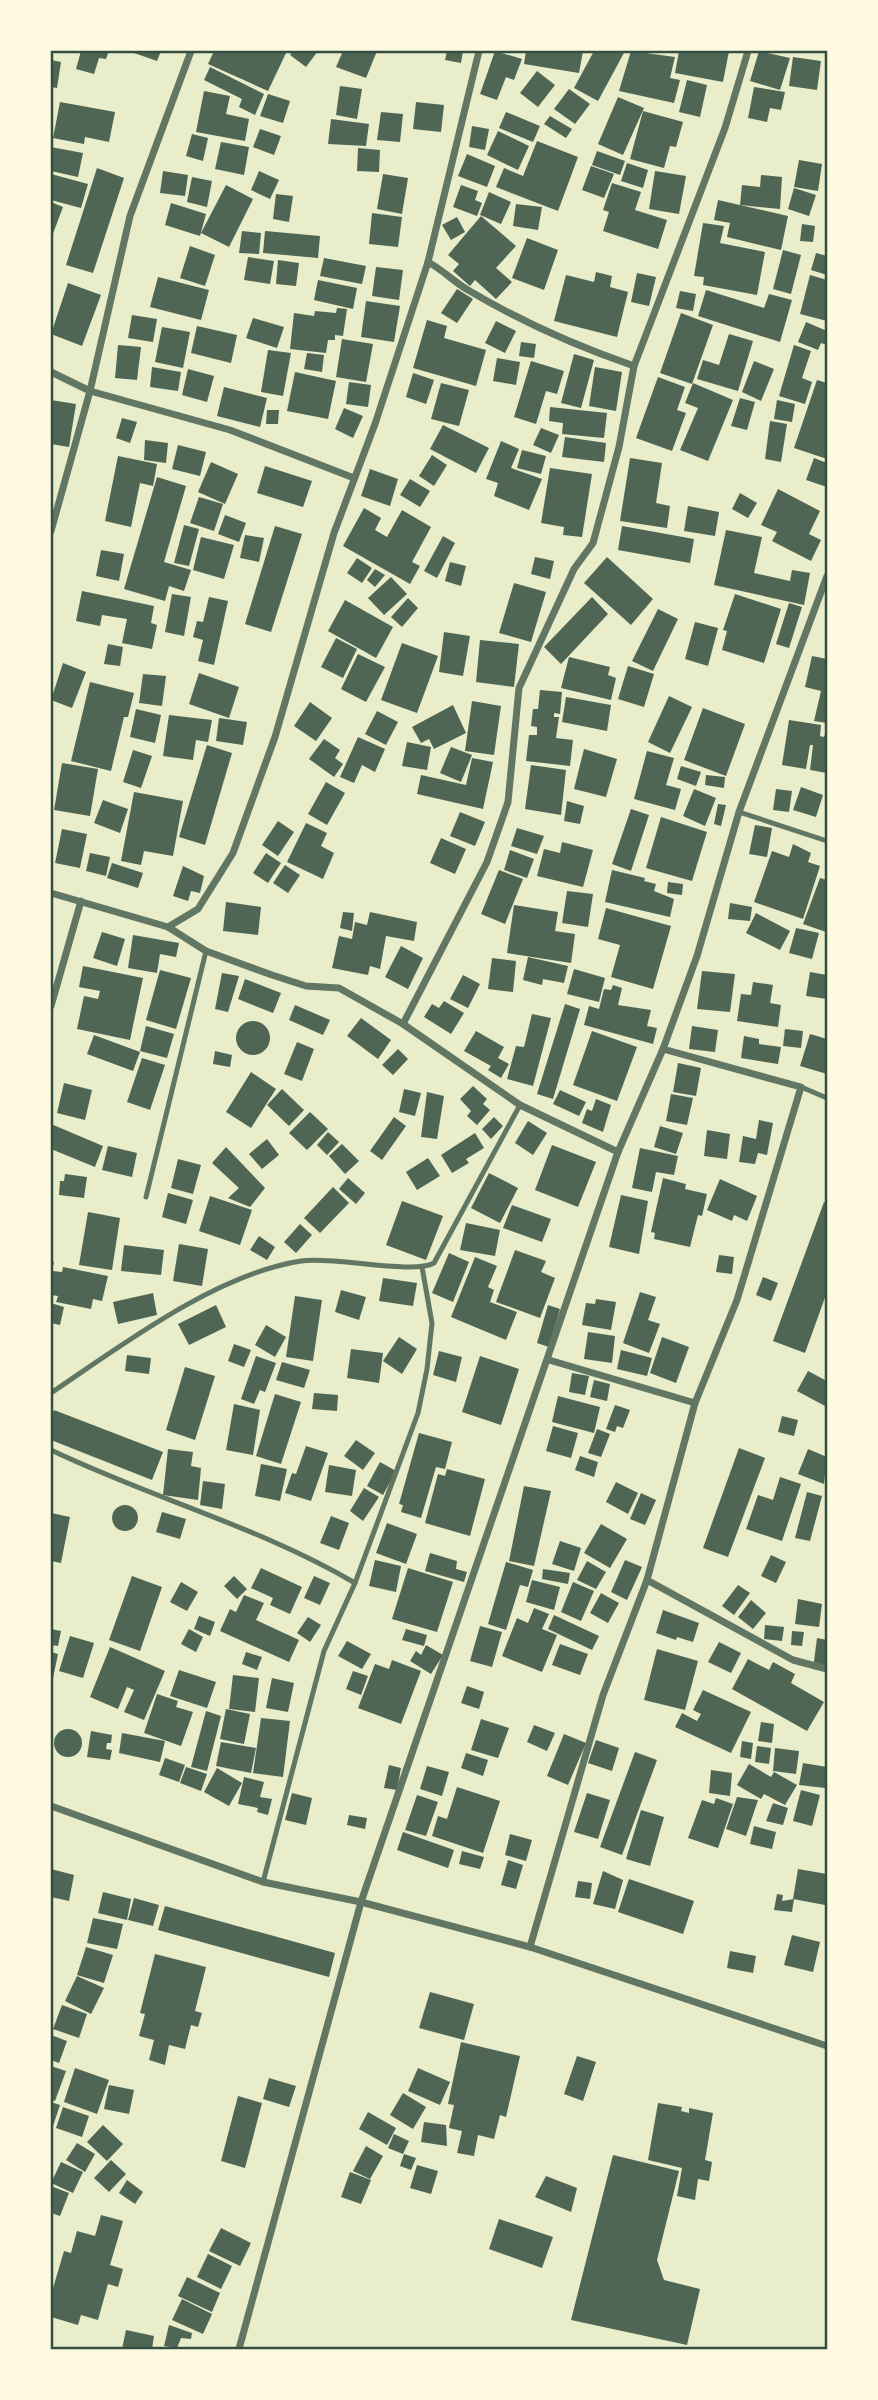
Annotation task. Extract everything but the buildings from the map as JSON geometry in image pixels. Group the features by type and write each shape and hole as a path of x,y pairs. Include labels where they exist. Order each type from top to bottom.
{"street":[{"path":"51,531 90,391 130,216 191,51"},
{"path":"168,927 198,909 233,853 275,737 334,534 428,262 479,51"},
{"path":"403,1024 487,862 508,802 519,688 574,569 593,543 620,447 634,366 724,128 748,51"},
{"path":"428,262 450,274 466,289 529,322 579,347 634,366"},
{"path":"51,372 90,391 230,430 354,478"},
{"path":"239,2349 361,1902 549,1360 618,1152 663,1049 697,956 739,812 827,576"},
{"path":"51,893 168,927 206,951 306,986 339,988 403,1024 520,1105 618,1152"},
{"path":"51,1006 82,901"},
{"path":"530,1947 603,1695 647,1580 695,1403 737,1300 801,1087 663,1049"},
{"path":"549,1360 695,1403"},
{"path":"647,1580 793,1660 827,1670"},
{"path":"51,1806 263,1882 361,1902 530,1947 827,2046"}],"lane":[{"path":"739,812 827,841"},
{"path":"146,1197 206,951"},
{"path":"801,1087 827,1098"},
{"path":"51,1393 176,1311 260,1271 301,1261 333,1259 422,1267 434,1263 520,1105"},
{"path":"263,1882 324,1651 355,1583 418,1413 427,1369 432,1323 422,1267"},
{"path":"51,1450 117,1481 314,1559 355,1583"}]}
